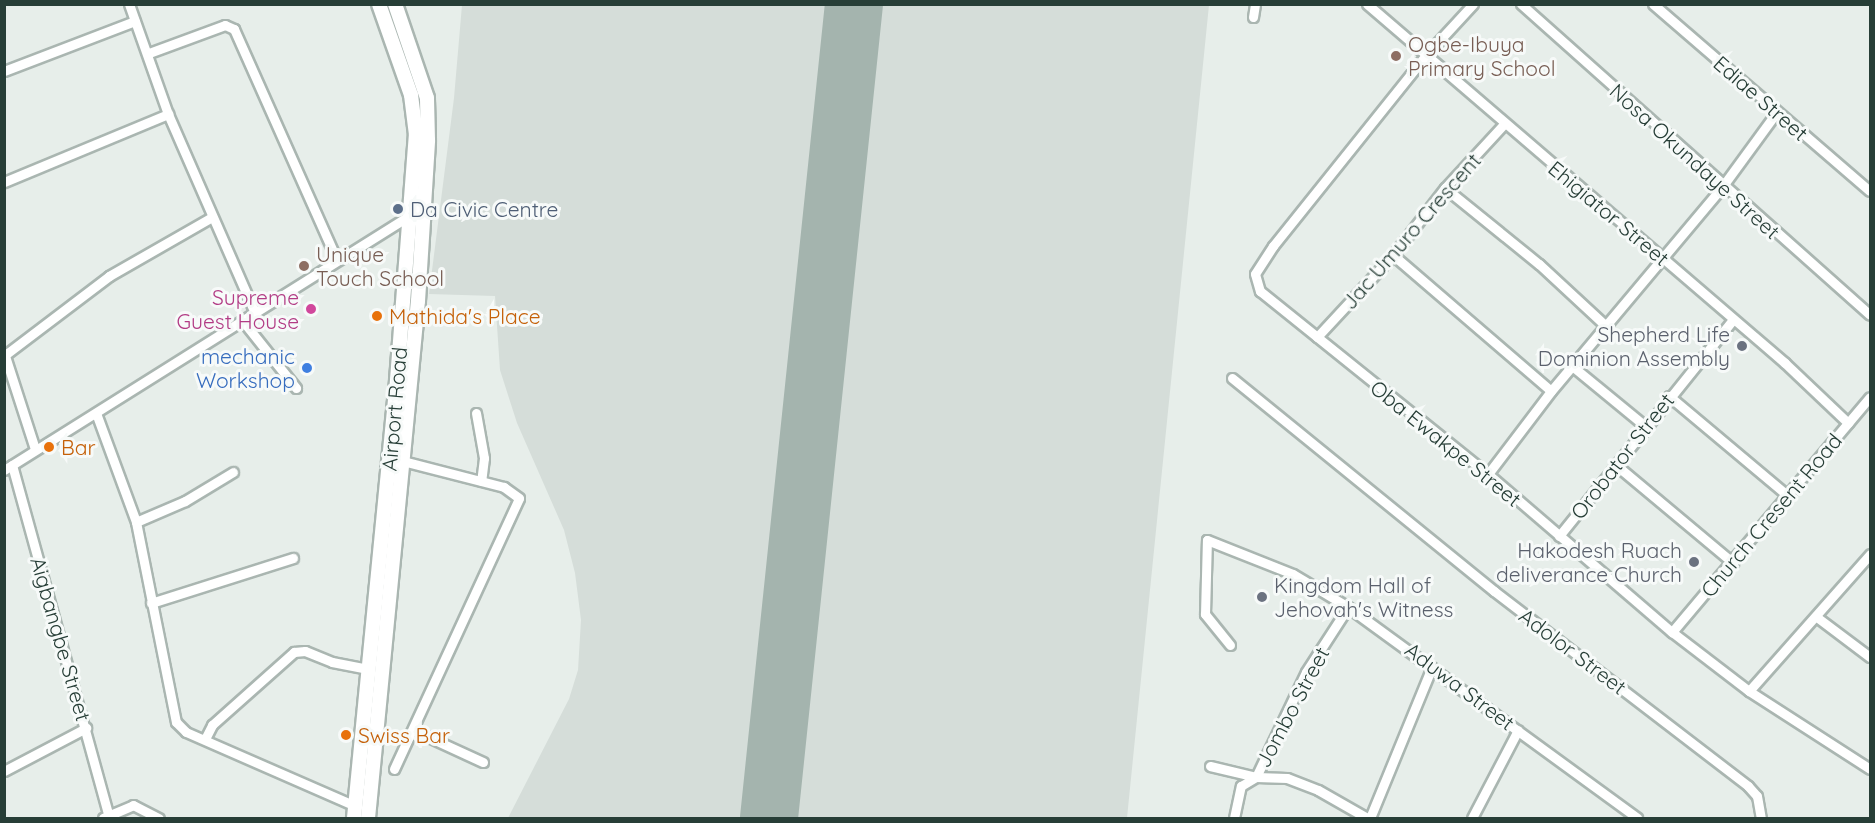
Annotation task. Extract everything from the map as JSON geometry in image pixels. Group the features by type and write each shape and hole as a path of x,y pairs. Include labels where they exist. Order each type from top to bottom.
{"main road":[{"name":"Airport Road","path":"368,819 403,461 403,394 415,115 403,67 379,4"},
{"name":"Airport Road","path":"354,812 403,394 429,121 424,89 395,4"}],"street":[{"path":"129,4 149,53 168,114 254,311"},
{"path":"1253,17 1255,4"},
{"name":"Ehigiator Street","path":"1367,4 1504,124 1662,256 1732,321 1785,363 1848,423"},
{"path":"1426,55 1473,4"},
{"name":"Nosa Okundaye Street","path":"1521,4 1722,187 1870,315"},
{"name":"Ediae Street","path":"1653,4 1776,113 1870,191"},
{"path":"4,71 135,21"},
{"path":"149,53 225,25 234,29 337,260"},
{"name":"Oba Ewakpe Street","path":"1426,55 1255,274 1260,291 1488,474 1672,632 1749,691 1870,769"},
{"path":"1488,474 1551,391 1722,187 1776,113"},
{"path":"4,182 168,114"},
{"name":"Jac Umuro Crescent","path":"1317,337 1393,255 1445,188 1504,124"},
{"path":"1445,188 1539,264 1606,326"},
{"path":"8,467 254,311 411,215"},
{"path":"35,449 5,354 109,276 212,217"},
{"path":"1393,255 1551,391"},
{"path":"242,320 297,388"},
{"name":"Orobator Street","path":"1559,536 1669,396 1732,321"},
{"path":"1572,366 1645,426"},
{"name":"Adolor Street","path":"1232,378 1494,591 1748,786 1757,796 1761,819"},
{"path":"1669,396 1788,496"},
{"name":"Church Cresent Road","path":"1672,632 1733,563 1870,397"},
{"path":"96,413 136,522 176,722 186,732 205,739 354,812"},
{"path":"476,413 484,458 481,481"},
{"path":"394,769 518,506 519,498 511,489 403,461"},
{"path":"1616,465 1733,563"},
{"name":"Aigbangbe Street","path":"8,467 86,728 105,816"},
{"path":"136,522 185,501 233,472"},
{"name":"Aduwa Street","path":"1230,645 1205,614 1207,540 1293,574 1348,607 1518,729 1637,819"},
{"path":"1749,691 1818,618 1870,554"},
{"path":"151,603 293,558"},
{"name":"Jombo Street","path":"1234,819 1241,786 1256,777 1306,672 1348,607"},
{"path":"1818,618 1870,657"},
{"path":"205,739 212,725 294,652 369,669"},
{"path":"1210,766 1256,777 1287,778 1318,790 1368,819 1432,667"},
{"path":"4,771 86,728"},
{"path":"1472,819 1518,729"},
{"path":"413,730 483,762"},
{"path":"105,816 133,805 159,819"}],"shaded area":[{"path":"462,5 1209,5 1127,818 508,818 569,699 578,670 581,620 575,573 564,530 517,423 500,370 495,296 429,294 454,98"}],"runway":[{"path":"769,818 854,4"}],"place":[{"name":"Ogbe-Ibuya Primary School","path":"1396,56"},
{"name":"Da Civic Centre","path":"398,209"},
{"name":"Unique Touch School","path":"304,266"},
{"name":"Supreme Guest House","path":"311,309"},
{"name":"Mathida's Place","path":"377,316"},
{"name":"Shepherd Life Dominion Assembly","path":"1742,346"},
{"name":"mechanic Workshop","path":"307,368"},
{"name":"Bar","path":"49,447"},
{"name":"Hakodesh Ruach deliverance Church","path":"1694,562"},
{"name":"Kingdom Hall of Jehovah's Witness","path":"1262,597"},
{"name":"Swiss Bar","path":"346,735"}]}
